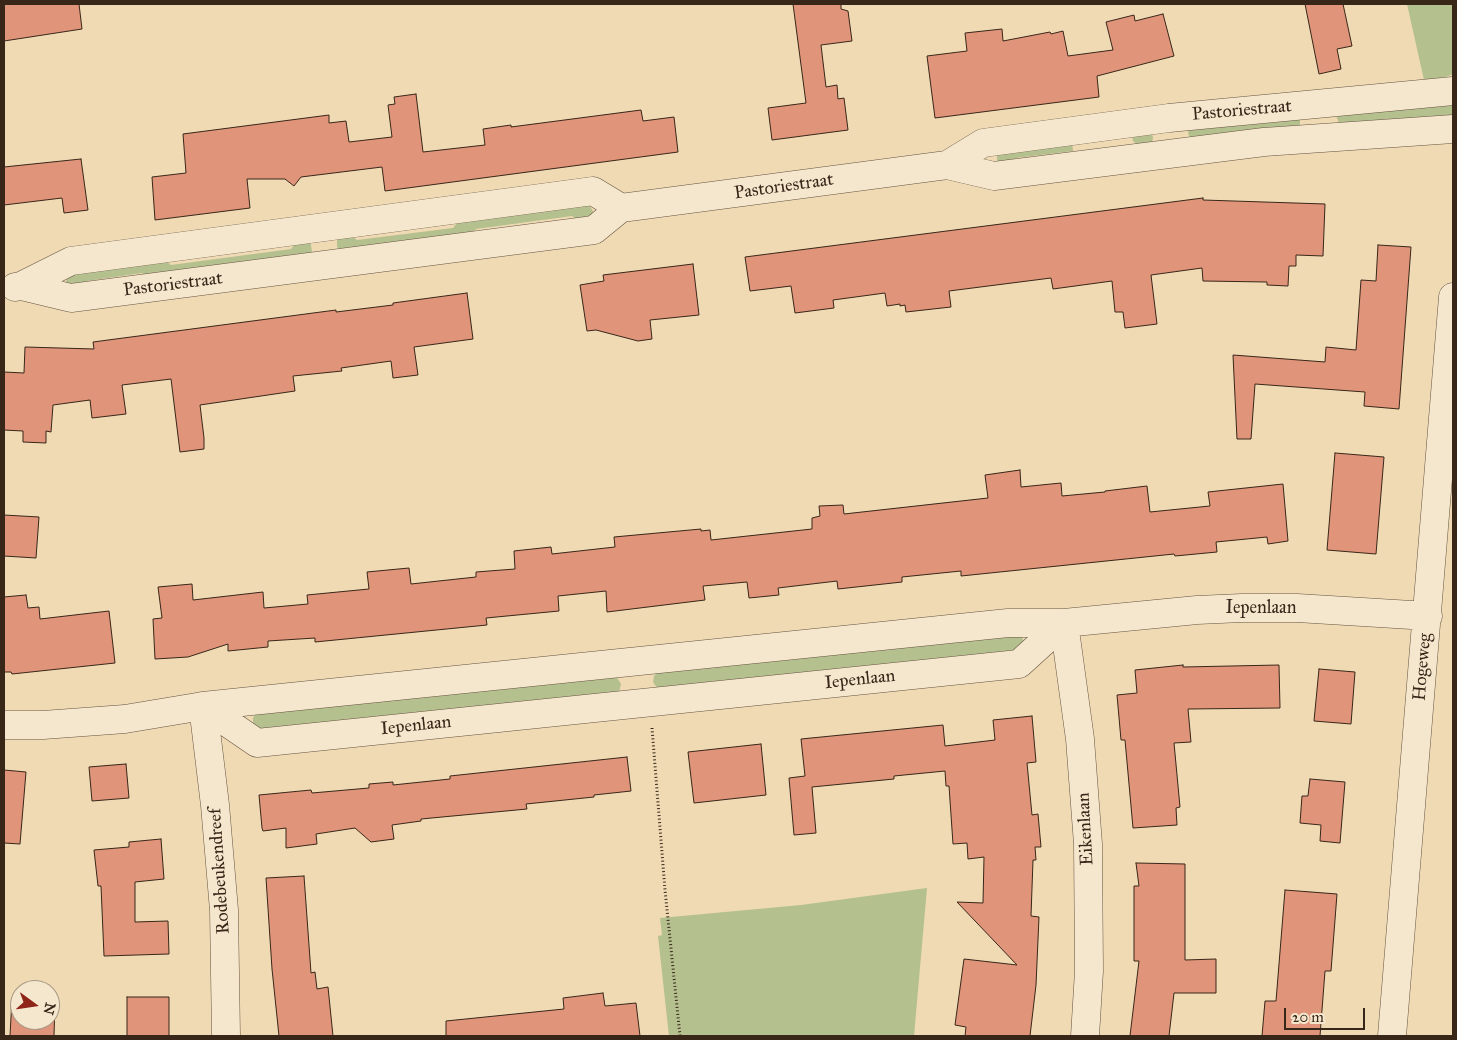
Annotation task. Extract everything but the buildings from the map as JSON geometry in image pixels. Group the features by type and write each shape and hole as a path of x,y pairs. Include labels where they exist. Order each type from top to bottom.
{"street":[{"name":"Pastoriestraat","path":"947,165 983,143 1168,118 1453,91"},
{"name":"Pastoriestraat","path":"1316,104 1321,137"},
{"name":"Pastoriestraat","path":"1168,118 1175,154"},
{"name":"Pastoriestraat","path":"12,288 71,298 594,230 621,208 947,165 994,176 1264,142 1453,129"},
{"name":"Pastoriestraat","path":"12,288 72,261 592,191 621,208"},
{"path":"321,228 326,265"},
{"name":"Hogeweg","path":"1392,1036 1453,297"},
{"name":"Iepenlaan","path":"4,725 43,725 125,719 203,706 1008,623 1064,623 1198,610 1242,608 1297,608 1428,616"},
{"name":"Iepenlaan","path":"203,706 257,743 1019,664 1064,623"},
{"name":"Eikenlaan","path":"1064,623 1080,739 1088,844 1089,971 1085,1036"},
{"path":"636,662 640,703"},
{"name":"Rodebeukendreef","path":"203,706 215,805 224,910 226,1036"}],"path":[{"path":"640,703 651,712 665,890 680,1036"}],"green space":[{"path":"1407,4 1453,4 1453,74 1446,77 1424,80"},
{"path":"1453,104 1453,117 1340,126 1337,118 1338,114"},
{"path":"1288,113 1300,119 1300,126 1190,138 1188,133 1190,126 1199,121 1208,128 1280,122"},
{"path":"1151,132 1153,137 1152,144 1142,149 1133,141 1132,135 1072,143 1073,151 1016,158 1010,167 998,163 997,159 997,152"},
{"path":"589,205 593,211 591,218 581,223 572,216 476,229 469,238 340,252 337,246 337,240 347,233 357,240 453,228 460,219"},
{"path":"298,240 309,242 312,252 311,256 152,280 142,273 87,281 80,289 66,281 68,274 162,258 171,265 291,249"},
{"path":"1011,634 1023,639 1022,650 657,688 653,682 654,676 658,671"},
{"path":"616,676 621,684 619,692 266,731 253,725 253,718 257,712"},
{"path":"927,888 914,1036 669,1036 658,936 662,935 660,918 801,905"}]}
